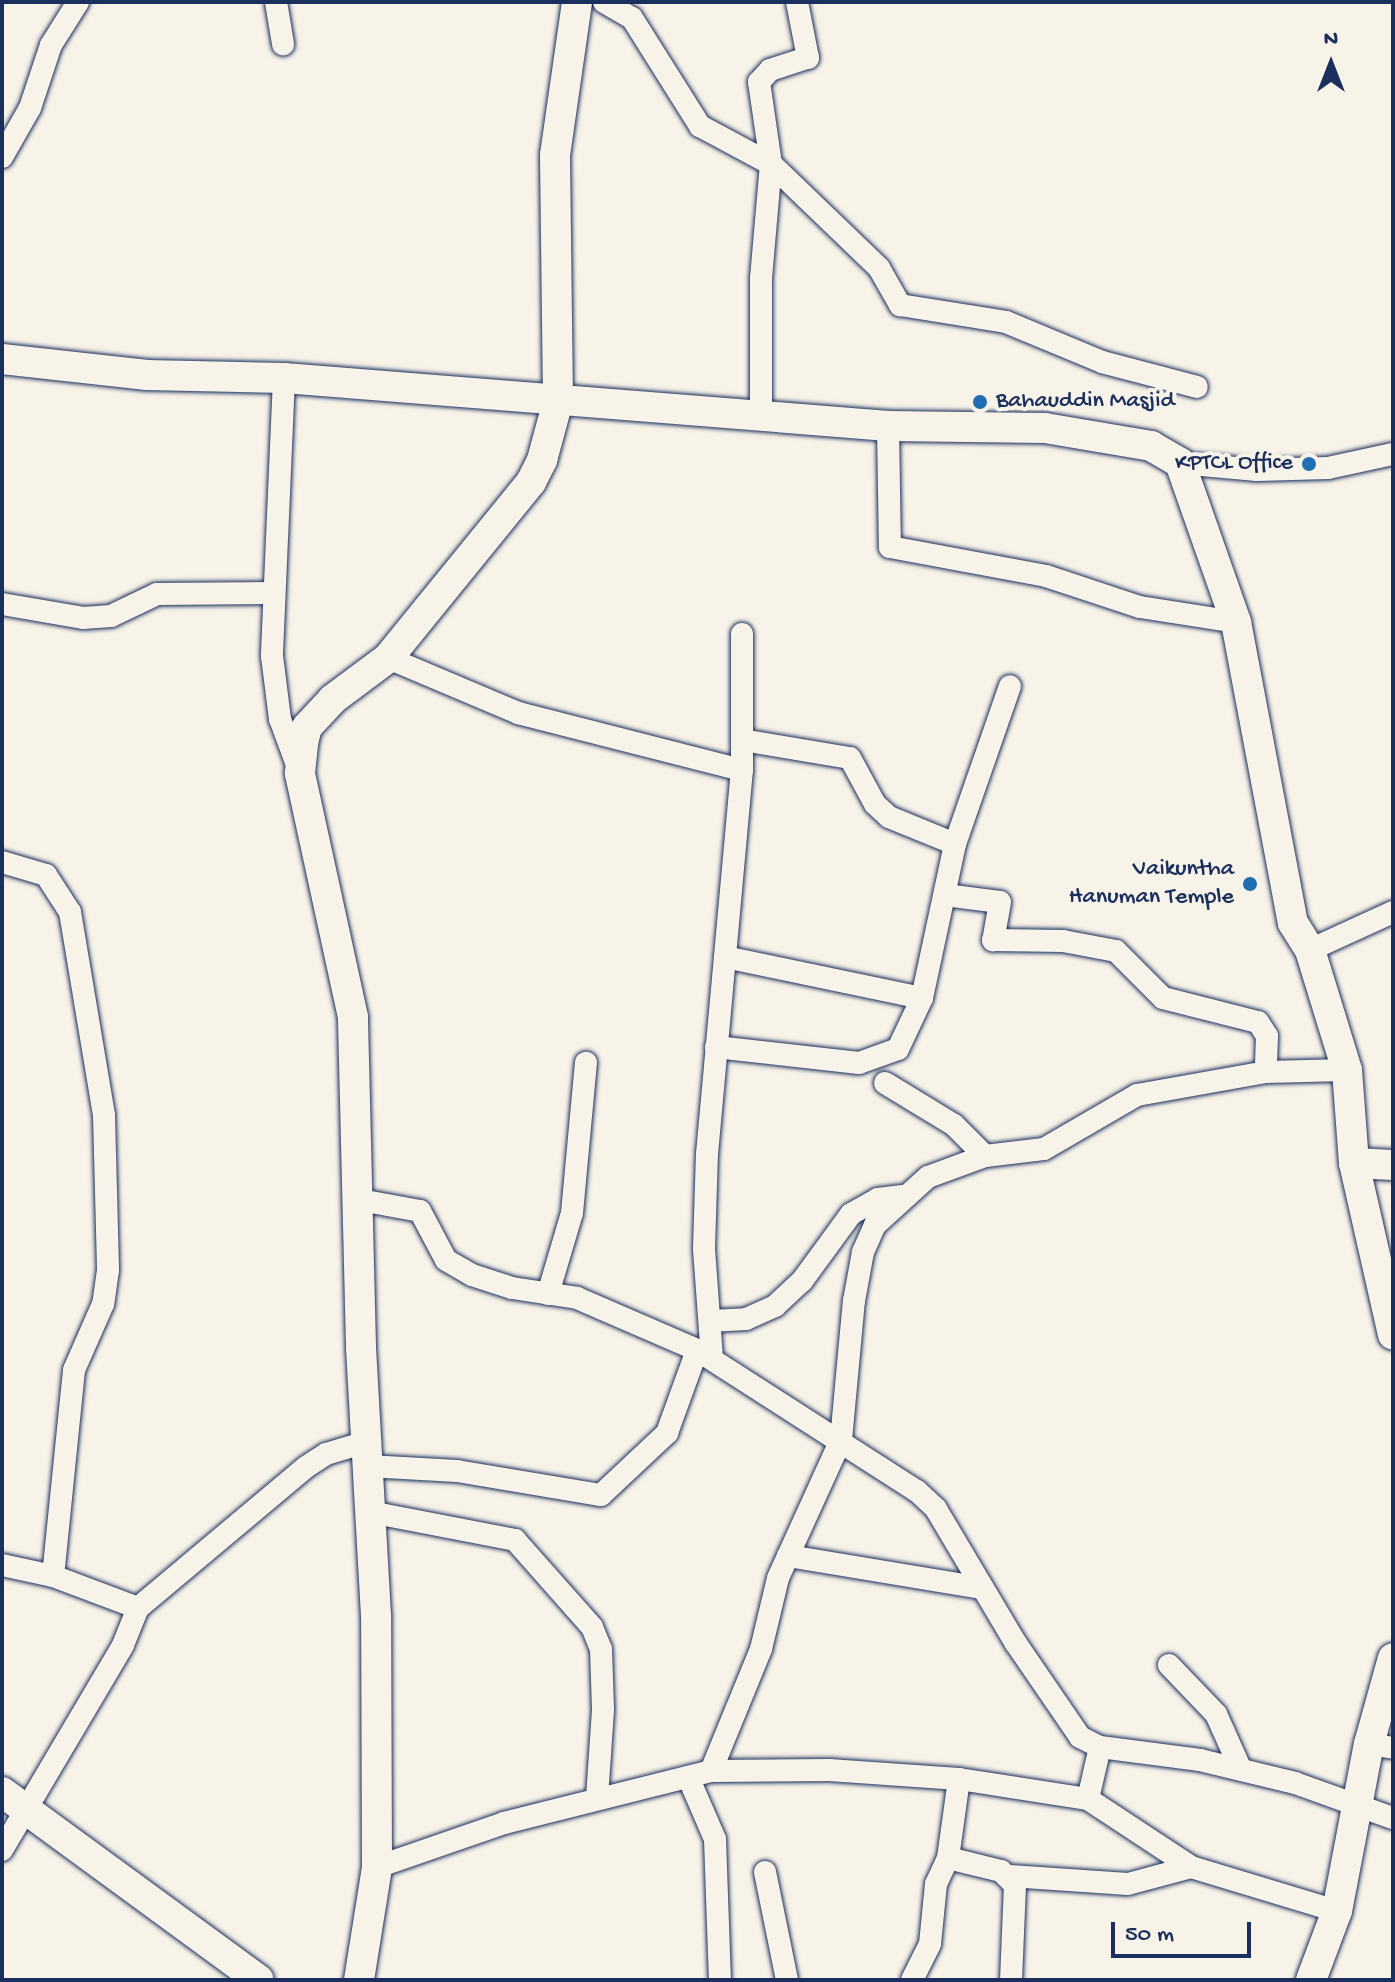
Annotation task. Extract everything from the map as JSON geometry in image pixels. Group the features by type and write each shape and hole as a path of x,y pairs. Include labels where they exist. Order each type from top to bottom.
{"main road":[{"path":"359,1980 377,1867 376,1616 367,1454 353,1017 300,773 307,727 333,699 388,658 531,482 558,401 555,155 577,2"},
{"path":"2,359 147,375 284,378 888,426 1045,428 1151,446 1180,463 1236,622 1281,880 1293,923 1310,950 1347,1070 1354,1163 1393,1335"},
{"path":"1354,1163 1393,1165"},
{"path":"1311,1980 1337,1911 1360,1805 1381,1746 1393,1658"},
{"path":"14,1800 259,1980"}],"street":[{"path":"2,157 30,108 51,45 78,2"},
{"path":"276,2 283,44"},
{"path":"604,2 632,18 700,126 771,164 879,268 900,305 1006,322 1102,362 1197,387"},
{"path":"761,416 761,278 771,164 759,82 770,70 808,58 797,2"},
{"path":"284,378 272,593 280,719 300,773"},
{"path":"888,426 890,547 1046,576 1140,607 1236,622"},
{"path":"1180,463 1257,470 1328,468 1393,454"},
{"path":"2,604 83,618 111,616 157,594 272,593"},
{"path":"2,1850 14,1800 123,1645 138,1608 306,1467 326,1454 367,1454 601,1495 667,1433 704,1354 710,1321 704,1248 716,1047 742,770 742,634"},
{"path":"388,658 518,713 742,770"},
{"path":"716,1047 859,1063 898,1049 922,998 955,844 1010,686"},
{"path":"742,740 850,758 875,804 889,817 955,844"},
{"path":"2,862 46,875 70,912 104,1115 108,1270 103,1304 74,1370 53,1576"},
{"path":"945,895 1000,902 993,940 1063,941 1116,951 1163,998 1258,1022 1267,1036 1266,1072"},
{"path":"1310,950 1393,912"},
{"path":"725,957 922,998"},
{"path":"548,1294 572,1213 586,1063"},
{"path":"711,1771 761,1649 788,1556 841,1440 863,1252 875,1225 903,1196 928,1177 985,1156 1044,1149 1137,1095 1266,1072 1347,1070"},
{"path":"885,1083 954,1125 985,1156"},
{"path":"710,1321 746,1319 775,1306 802,1281 851,1214 878,1199 903,1196"},
{"path":"360,1200 420,1211 446,1260 472,1275 577,1298 704,1354 841,1440 936,1509 1060,1712 1080,1737 1100,1747 1241,1770 1360,1805 1393,1818"},
{"path":"370,1512 515,1540 592,1627 601,1649 603,1710 597,1797"},
{"path":"788,1556 982,1588"},
{"path":"2,1565 53,1576 138,1608"},
{"path":"1169,1665 1216,1714 1241,1770"},
{"path":"1088,1799 1100,1747"},
{"path":"377,1867 597,1797 689,1779 711,1771 829,1770 959,1779 1088,1799 1191,1867 1337,1911"},
{"path":"689,1779 715,1839 720,1980"},
{"path":"912,1980 930,1944 936,1884 948,1858 959,1779"},
{"path":"948,1858 1010,1876 1128,1884 1191,1867"},
{"path":"765,1872 787,1980"},
{"path":"1010,1876 1015,1885 1011,1980"}],"place":[{"name":"Bahauddin Masjid","path":"980,402"},
{"name":"KPTCL Office","path":"1309,464"},
{"name":"Vaikuntha Hanuman Temple","path":"1250,884"}]}
